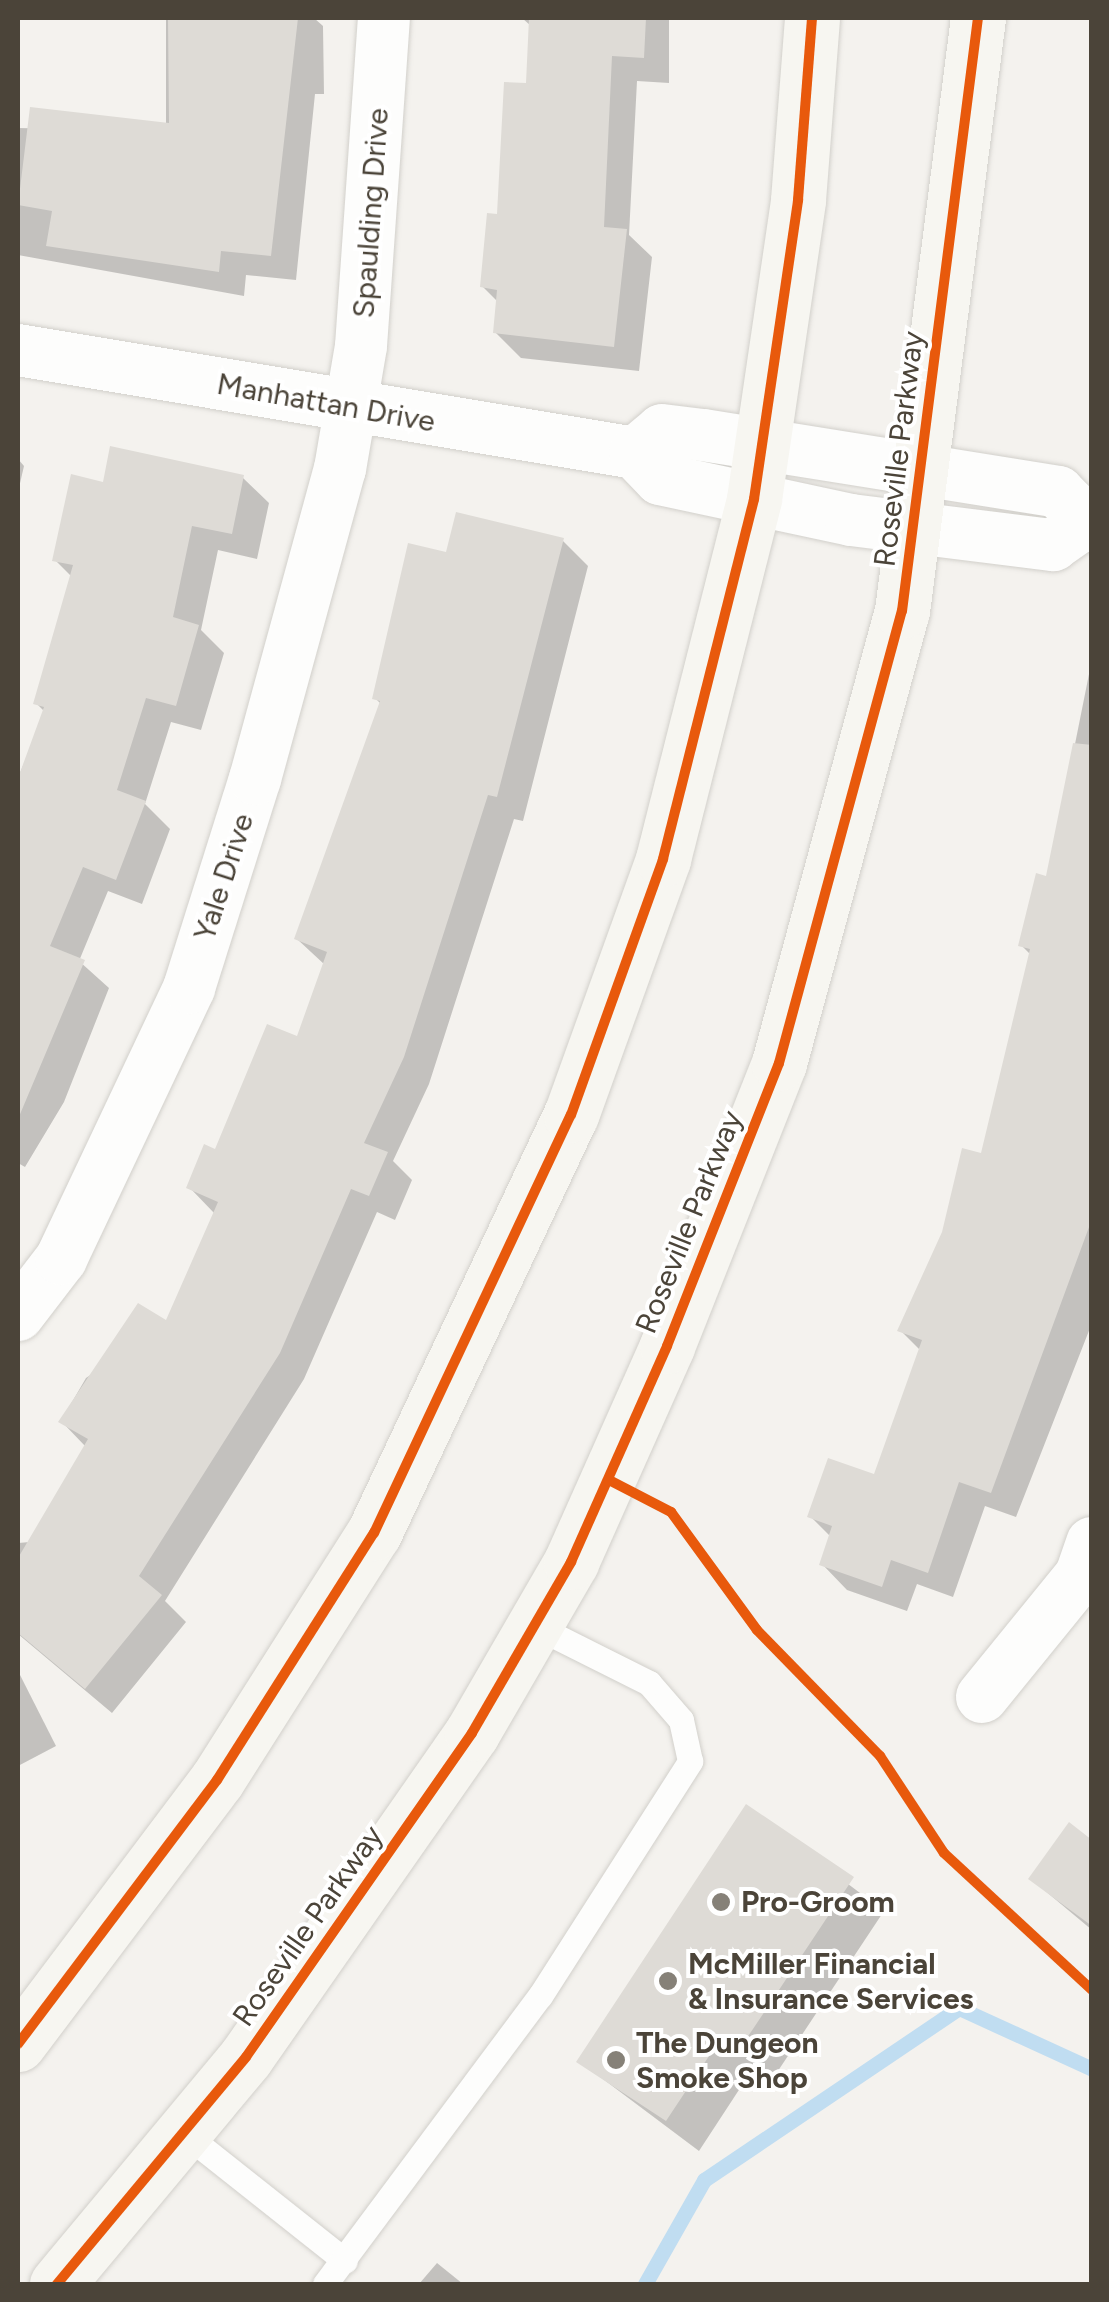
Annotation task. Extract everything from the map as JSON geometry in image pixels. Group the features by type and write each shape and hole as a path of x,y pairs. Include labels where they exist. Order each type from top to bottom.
{"main road":[{"path":"18,2044 98,1946 289,1672 452,1382 631,955 711,687 758,473 798,200 812,18"},
{"name":"Roseville Parkway","path":"56,2284 185,2134 370,1887 536,1628 612,1481 779,1063 922,502 978,18"}],"street":[{"name":"Spaulding Drive","path":"351,408 384,18"},
{"name":"Manhattan Drive","path":"18,350 635,453 662,430 852,520 922,502"},
{"name":"Yale Drive","path":"18,1315 60,1259 189,988 256,779 351,408"},
{"name":"Manhattan Drive","path":"758,473 855,466 922,502"},
{"path":"922,502 1052,546 1087,526"},
{"path":"982,1698 1081,1575 1092,1543"}],"lane":[{"path":"325,2284 540,1996 690,1761 680,1720 649,1683 536,1628"},
{"path":"185,2134 344,2261"}],"building":[{"path":"168,18 298,18 271,256 221,251 219,272 46,246 52,211 18,205 30,107 169,123"},
{"path":"529,18 646,18 644,58 612,56 604,227 627,229 614,347 493,333 497,290 480,287 487,213 497,214 504,82 526,83"},
{"path":"110,446 244,475 232,534 192,526 173,617 199,625 176,706 146,698 117,790 146,801 116,880 83,867 50,946 85,960 18,1119 18,778 44,707 33,704 73,565 52,561 71,474 103,482"},
{"path":"456,512 564,538 497,797 488,795 404,1057 364,1143 388,1152 369,1196 351,1189 280,1353 139,1576 162,1595 85,1689 18,1633 18,1558 88,1439 58,1422 138,1303 166,1320 218,1202 186,1188 204,1144 215,1149 267,1024 297,1036 327,952 294,939 380,701 372,699 408,543 446,552"},
{"path":"1073,743 1092,745 1092,1219 991,1493 959,1482 928,1573 891,1560 882,1587 819,1565 832,1526 807,1517 828,1458 874,1474 922,1340 897,1331 942,1232 962,1148 981,1153 1030,949 1018,946 1036,873 1046,876"},
{"path":"746,1804 854,1877 735,2056 717,2044 666,2121 576,2062"},
{"path":"1069,1822 1092,1840 1092,1926 1028,1879"}],"waterway":[{"path":"645,2284 704,2180 959,2008 1092,2069"}],"cycle path":[{"path":"18,2044 217,1780 374,1533 571,1115 663,859 754,499 798,200 812,18"},
{"path":"57,2284 246,2057 472,1733 571,1562 667,1346 779,1063 902,611 978,18"},
{"path":"611,1481 671,1512 757,1630 880,1756 944,1853 1092,1990"}],"place":[{"name":"Pro-Groom","path":"721,1902"},
{"name":"McMiller Financial & Insurance Services","path":"668,1981"},
{"name":"The Dungeon Smoke Shop","path":"616,2060"}]}
